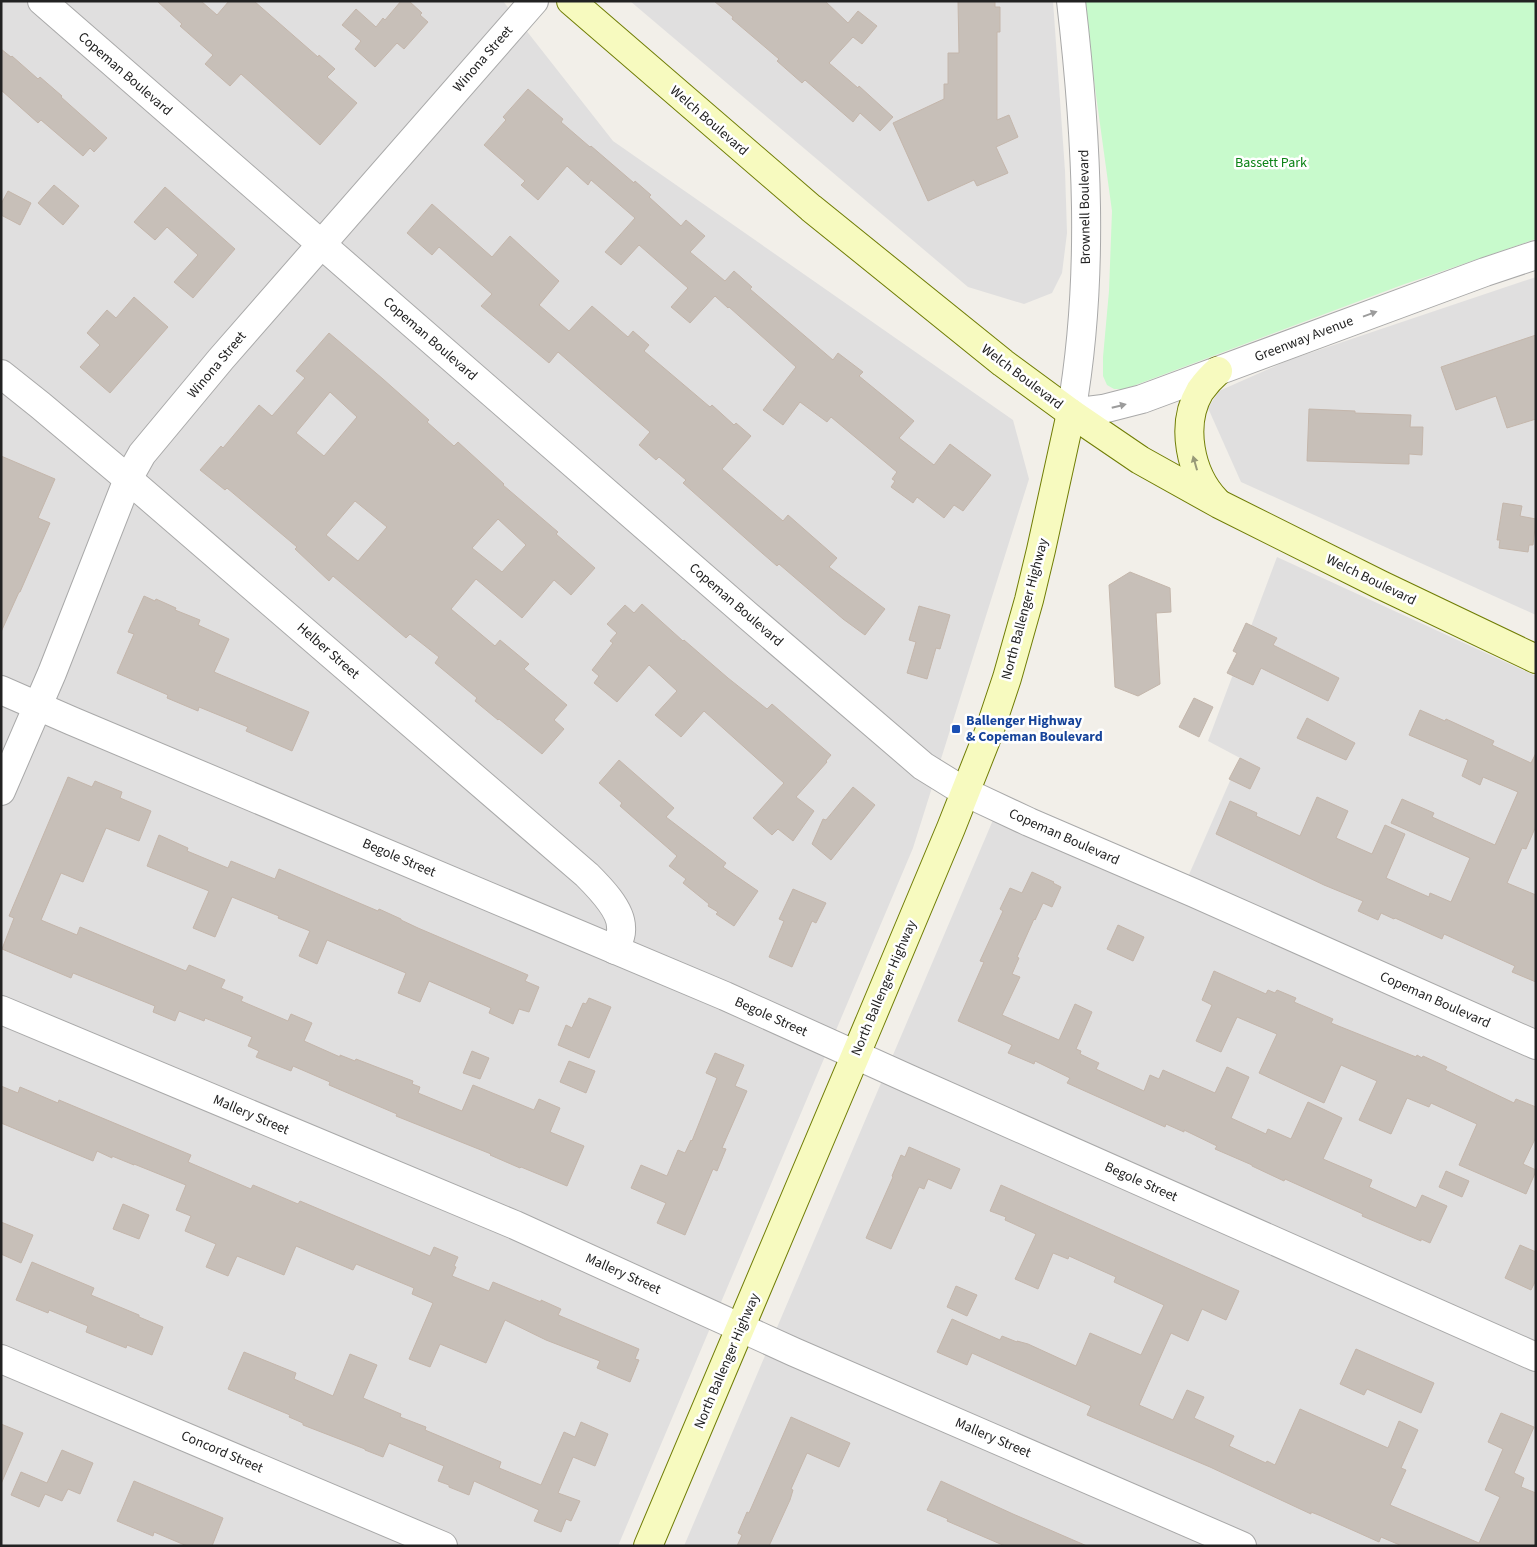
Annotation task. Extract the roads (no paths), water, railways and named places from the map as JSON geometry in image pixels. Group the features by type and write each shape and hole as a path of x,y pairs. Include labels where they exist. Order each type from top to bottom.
{"main road":[{"name":"Welch Boulevard","path":"570,1 818,214 1003,363 1070,413 1140,460 1219,504 1381,585 1536,659"},
{"path":"1218,371 1200,390 1196,398 1190,415 1189,435 1200,480 1219,504"},
{"name":"North Ballenger Highway","path":"648,1546 966,792 995,716 1029,600 1056,487 1070,413"}],"street":[{"name":"Copeman Boulevard","path":"42,1 923,766 966,792 1029,822 1536,1045"},
{"name":"Winona Street","path":"1,791 38,706 128,479 142,454 221,359 534,1"},
{"name":"Brownell Boulevard","path":"1070,1 1084,137 1086,215 1082,319 1077,372 1070,413"},
{"name":"Greenway Avenue","path":"1070,413 1121,405 1536,255"},
{"name":"Helber Street","path":"1,374 34,399 128,479 587,875 608,898 620,921 621,934 615,950"},
{"name":"Begole Street","path":"1,690 725,996 1536,1357"},
{"name":"Mallery Street","path":"1,1010 515,1225 812,1360 1242,1546"},
{"name":"Concord Street","path":"1,1359 443,1546"}],"place":[{"name":"Ballenger Highway & Copeman Boulevard","path":"956,729"}],"park label":[{"name":"Bassett Park","path":"1271,163"}]}
